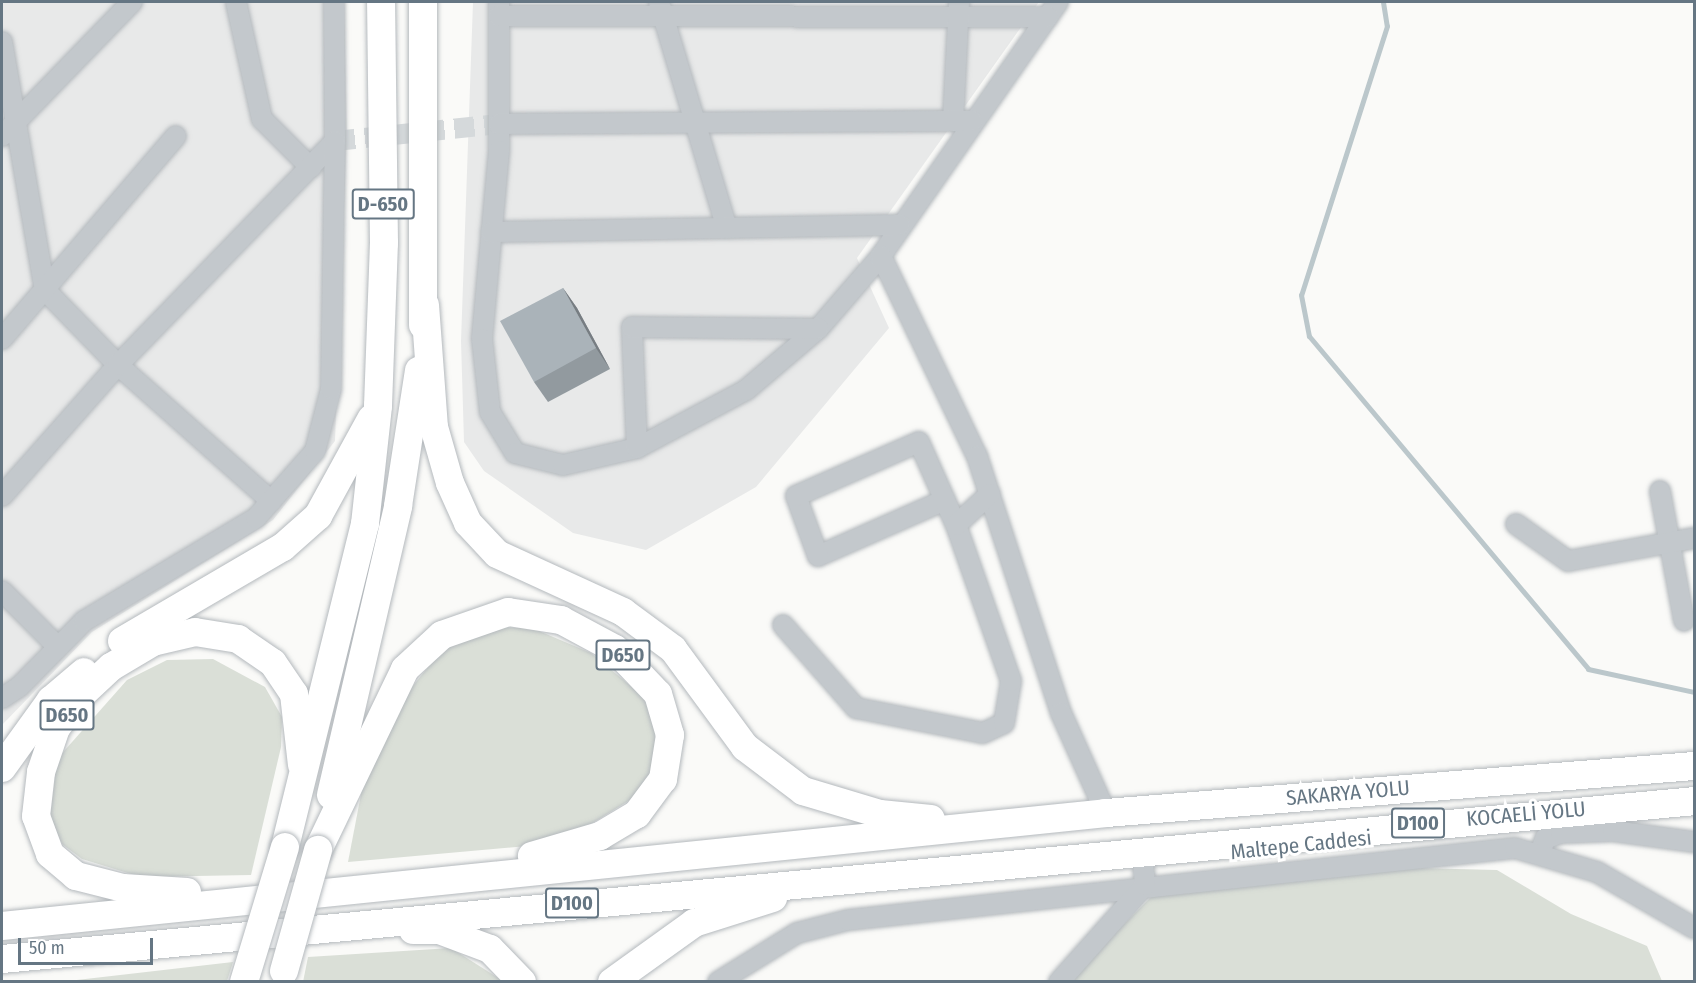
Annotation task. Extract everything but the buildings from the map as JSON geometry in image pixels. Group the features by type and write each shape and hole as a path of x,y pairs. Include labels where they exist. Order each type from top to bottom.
{"highway":[{"name":"D-650","path":"378,406 384,243 381,2"},
{"name":"D-650","path":"423,2 425,305"},
{"name":"D650","path":"425,305 434,428 468,523 497,554 623,612 673,649 746,747 803,791 880,814 1002,825"},
{"name":"D650","path":"283,978 318,850 398,506 425,305"},
{"name":"D650","path":"2,768 51,700 117,644 284,547 318,516 378,406"},
{"name":"D650","path":"244,981 304,784 365,524 378,406"},
{"name":"D650","path":"318,850 405,669 458,627 508,612 561,620 615,649 646,677 667,713 669,758 663,779 637,814 559,851 387,883"},
{"name":"D650","path":"264,897 123,888 76,876 50,854 36,816 40,772 56,728 111,667 153,642 195,632 238,639 273,663 294,694 304,784"},
{"name":"SAKARYA YOLU","path":"1002,825 1106,813 1695,766"},
{"name":"KOCAELİ YOLU","path":"1142,850 1695,801"},
{"name":"D100","path":"2,926 387,883 1002,825"},
{"name":"D100","path":"2,959 112,945 1142,850"},
{"path":"612,981 694,923 761,899 1142,850"},
{"path":"318,927 439,930 490,949 522,981"},
{"path":"2,976 112,945"}],"street":[{"path":"2,136 132,2"},
{"path":"236,2 262,119 311,168"},
{"path":"2,698 84,621 256,518 315,451 331,389 335,141 334,2"},
{"path":"499,9 1053,9 962,121 880,256 818,329 746,390 637,448 563,465 514,453 490,412 484,360 499,124 499,9"},
{"path":"661,9 727,228"},
{"path":"959,9 962,121"},
{"path":"2,42 45,290 118,365 271,501"},
{"path":"499,124 962,121"},
{"path":"2,339 176,136"},
{"path":"2,496 118,365 335,141"},
{"path":"491,232 900,225"},
{"path":"880,256 977,456 1061,713 1106,813"},
{"path":"637,448 632,327 818,329"},
{"path":"783,625 856,708 983,733 1004,723 1011,681 956,525 920,442 796,496 818,556 945,500"},
{"path":"1660,491 1684,621"},
{"path":"956,525 990,494"},
{"path":"1516,524 1568,561 1695,538"},
{"path":"2,591 58,647"},
{"path":"1541,851 1545,839 1561,833 1613,831 1695,842"},
{"name":"Maltepe Caddesi","path":"718,981 797,933 848,920 1144,885 1515,848 1541,851 1597,872 1695,928"},
{"path":"1059,981 1144,885 1142,850"}],"shaded area":[{"path":"2,2 344,2 347,131 335,441 273,520 92,632 2,725"},
{"path":"473,2 1039,2 857,258 889,328 756,487 646,550 573,533 484,471 464,442 461,341"},
{"path":"490,627 532,628 591,653 645,698 661,746 643,792 560,843 348,862 363,784 400,702 445,646"},
{"path":"213,659 265,687 282,717 281,747 251,875 141,877 82,859 62,844 50,818 57,759 127,680 167,660"},
{"path":"1417,868 1497,870 1571,914 1647,946 1662,981 1066,982 1152,896"},
{"path":"451,948 503,981 303,982 308,957"},
{"path":"233,962 227,981 68,981"}],"waterway":[{"path":"1383,2 1387,26 1301,295 1309,336 1588,669 1694,692"}],"tunnel":[{"path":"335,141 499,124"}]}
